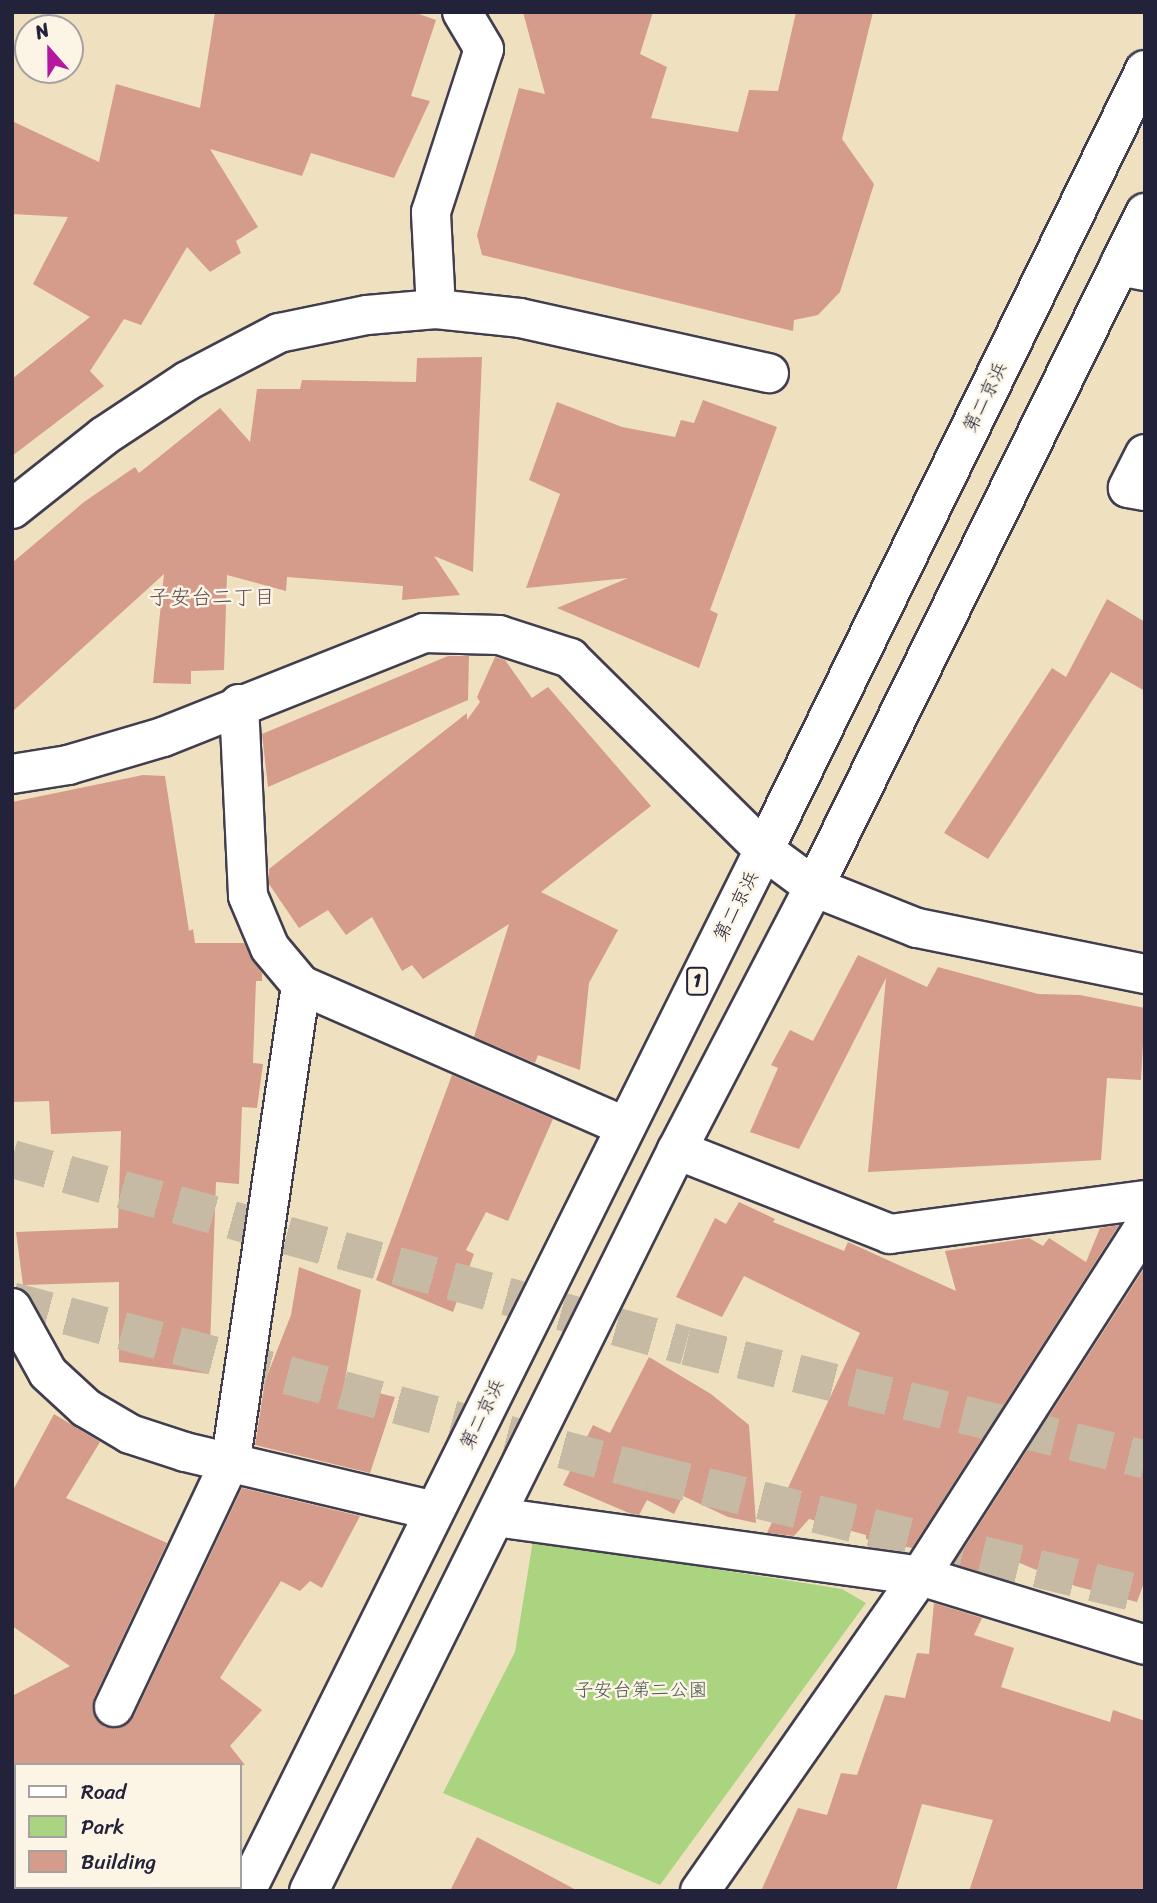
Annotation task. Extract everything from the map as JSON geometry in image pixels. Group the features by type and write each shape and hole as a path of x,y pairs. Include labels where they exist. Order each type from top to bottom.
{"main road":[{"path":"436,309 431,212 484,49 462,12"},
{"name":"第二京浜","path":"246,1891 623,1126 764,850 1145,70"},
{"path":"309,1891 677,1150 1132,268 1145,213"},
{"path":"12,509 104,436 187,381 279,333 367,315 436,309 587,332 769,373"},
{"path":"1145,454 1128,488 1145,491"},
{"path":"12,774 115,752 424,633 499,635 570,658 764,850 814,887 917,928 1145,974"},
{"path":"239,704 248,896 270,948 301,985 623,1126"},
{"path":"114,1707 231,1459 301,985"},
{"path":"677,1150 890,1234 1145,1199"},
{"path":"701,1891 920,1576 1145,1226"},
{"path":"12,1307 48,1373 86,1408 130,1434 185,1452 231,1459 434,1511"},
{"path":"496,1517 920,1576 1145,1645"}],"green space":[{"name":"子安台第二公園","path":"533,1540 842,1589 866,1603 660,1885 443,1793 515,1652"}],"building":[{"path":"215,12 413,12 436,20 411,96 430,101 394,178 311,153 302,176 210,149 258,227 236,241 241,253 210,272 187,247 141,325 124,319 90,371 104,386 12,456 12,379 90,317 33,284 68,217 12,214 12,121 99,162 116,84 200,108"},
{"path":"523,12 653,12 640,54 667,67 651,118 738,132 749,90 778,91 796,12 873,12 842,139 874,184 840,292 818,315 794,320 793,331 482,255 477,235 519,88 545,94"},
{"path":"482,357 473,572 434,556 460,595 402,600 403,586 287,577 286,591 227,575 224,670 191,671 191,684 153,683 164,574 12,712 12,563 84,502 135,467 139,473 220,408 250,442 257,389 300,389 302,380 416,382 417,358"},
{"path":"703,400 777,427 710,610 718,614 699,668 557,608 628,578 526,588 560,494 529,480 557,402 622,427 675,437 681,420 694,423"},
{"path":"1107,599 1145,622 1145,691 1111,672 988,859 944,833 1052,668 1066,677"},
{"path":"448,656 469,656 468,700 268,787 262,734"},
{"path":"495,657 505,660 532,698 548,687 651,806 541,892 618,930 589,983 580,1070 538,1055 535,1063 474,1037 509,924 423,979 412,965 402,971 372,917 346,935 328,910 299,928 269,884 269,869 467,713 467,720 480,702 477,697"},
{"path":"143,775 165,776 189,931 193,929 195,943 244,943 262,973 262,981 256,981 253,1063 263,1064 257,1108 242,1107 239,1184 216,1182 209,1374 119,1362 119,1282 23,1285 16,1232 118,1228 121,1131 51,1134 49,1101 12,1102 12,802"},
{"path":"858,955 927,987 938,967 1038,994 1080,995 1145,1008 1141,1080 1107,1078 1101,1160 868,1172 886,978 799,1149 750,1132 778,1068 771,1065 790,1030 813,1041"},
{"path":"452,1075 553,1119 508,1221 486,1212 466,1250 474,1254 453,1312 376,1280"},
{"path":"739,1202 775,1219 773,1222 844,1251 848,1242 956,1291 945,1251 1029,1238 1043,1246 1049,1238 1086,1262 1100,1228 1119,1225 912,1548 866,1539 866,1535 809,1519 794,1536 767,1533 860,1333 744,1276 722,1317 676,1297 715,1218 726,1224"},
{"path":"299,1267 361,1290 344,1385 395,1397 370,1473 255,1445 265,1381 291,1315"},
{"path":"1145,1267 1145,1580 1137,1602 1075,1586 1010,1559 1001,1578 954,1564"},
{"path":"649,1357 711,1394 749,1425 756,1523 728,1517 683,1496 674,1514 647,1500 639,1515 563,1485 593,1425 610,1433"},
{"path":"54,1414 100,1442 66,1498 167,1543 94,1698 96,1719 105,1727 126,1725 134,1716 242,1488 360,1516 322,1588 310,1581 300,1591 281,1581 220,1678 262,1710 230,1746 245,1765 12,1765 12,1696 70,1666 12,1626 12,1492"},
{"path":"934,1603 982,1618 974,1635 1014,1648 1001,1687 1110,1722 1113,1710 1145,1721 1145,1891 969,1891 993,1820 922,1804 896,1891 761,1891 798,1808 827,1815 841,1773 857,1775 885,1695 905,1698 917,1653 929,1654"},
{"path":"477,1837 578,1891 450,1891"}],"tunnel":[{"path":"12,1159 686,1346 1145,1460"},
{"path":"12,1301 650,1473 1145,1595"}],"district":[{"name":"子安台二丁目","path":"212,597"}]}
